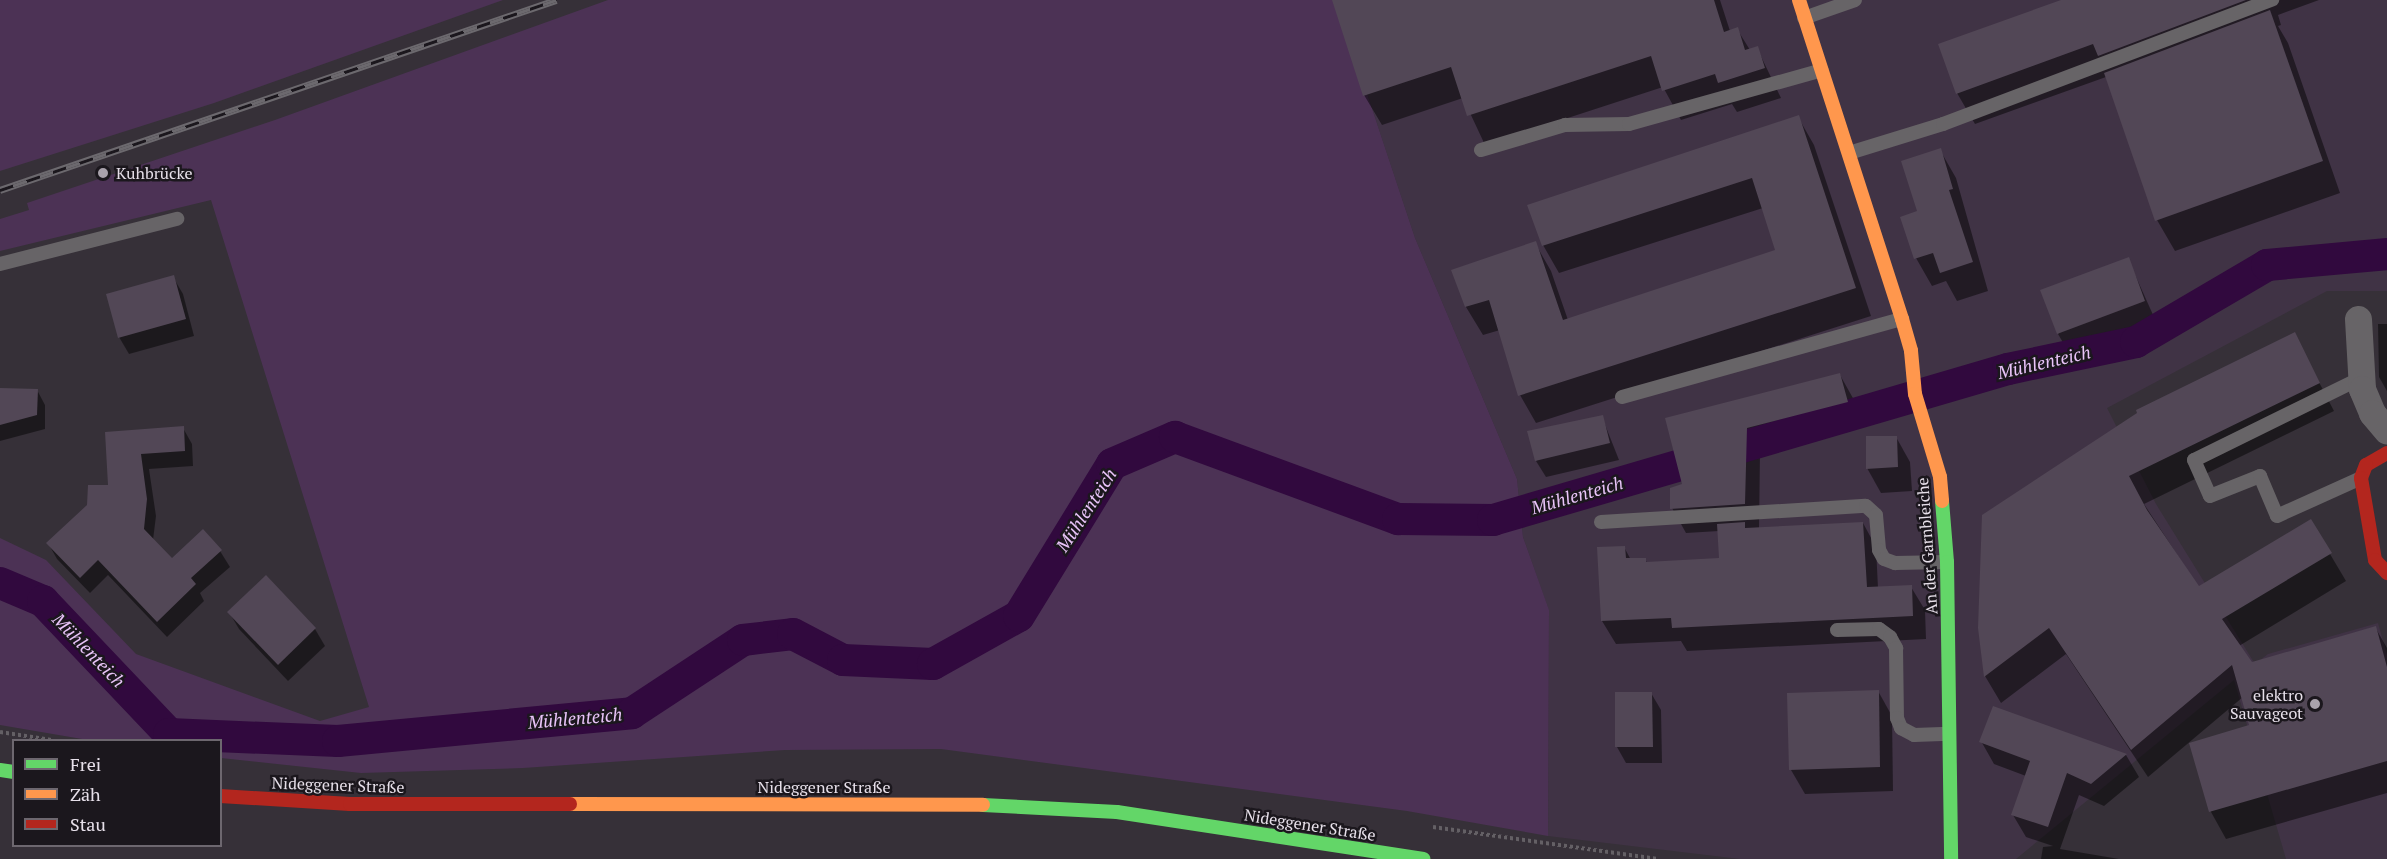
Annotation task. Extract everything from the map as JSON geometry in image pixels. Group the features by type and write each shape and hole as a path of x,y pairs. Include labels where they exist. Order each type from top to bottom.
{"main road":[{"name":"An der Garnbleiche","path":"1799,0 1902,319 1911,351 1920,417 1940,477 1947,562 1951,859"},
{"path":"2387,453 2366,465 2361,478 2375,560 2387,573"},
{"name":"Nideggener Straße","path":"222,796 351,804 939,802 1117,812 1423,859"}],"street":[{"path":"2358,319 2361,378 2372,413 2387,431"}],"lane":[{"path":"1804,18 1855,0"},
{"path":"1849,153 1944,123 2272,0"},
{"path":"1481,150 1565,125 1629,124 1822,70"},
{"path":"0,264 177,219"},
{"path":"1622,397 1902,319"},
{"path":"2361,378 2194,460 2210,496 2260,476 2277,516 2361,478"},
{"path":"1601,522 1866,506 1875,515 1879,550 1884,559 1895,563 1947,562"},
{"path":"1837,630 1879,629 1890,637 1896,648 1897,718 1901,728 1914,735 1951,734"}],"path":[{"path":"0,732 40,739"}],"shaded area":[{"path":"0,0 503,0 214,103 0,171"},
{"path":"608,0 1336,0 1415,238 1517,479 1523,537 1549,610 1548,836 1407,811 941,749 785,750 523,768 361,773 222,758 222,739 82,739 0,725 0,538 46,560 136,654 320,721 369,707 211,200 0,251 0,219 29,210 27,203 275,120"},
{"path":"1336,0 2387,0 2387,291 2327,291 2107,408 2156,504 2255,664 2268,654 2378,623 2387,655 2387,859 2286,859 2234,680 2016,859 1740,859 1548,836 1549,611 1523,537 1517,479 1415,238"}],"building":[{"path":"1332,0 1714,0 1724,32 1738,27 1745,50 1758,46 1765,68 1718,83 1715,74 1662,91 1651,56 1467,116 1451,67 1363,96"},
{"path":"2061,0 2246,0 2098,56 2093,44 1956,94 1938,44"},
{"path":"2270,10 2323,161 2155,221 2104,73"},
{"path":"1799,115 1856,288 1518,396 1489,300 1465,307 1451,270 1536,241 1563,320 1775,250 1752,178 1542,246 1527,205"},
{"path":"1941,148 1953,189 1949,190 1973,262 1940,273 1933,253 1914,259 1900,217 1917,211 1901,161"},
{"path":"2129,257 2145,301 2057,334 2040,290"},
{"path":"174,275 186,319 118,338 106,294"},
{"path":"2295,332 2320,383 2129,476 2147,510 2199,586 2311,519 2332,553 2222,619 2252,662 2376,626 2387,667 2387,761 2209,812 2189,743 2249,725 2232,665 2131,750 2049,628 1984,677 1978,628 1982,515 2137,413 2136,410"},
{"path":"1840,373 1848,402 1747,428 1745,504 1670,509 1670,488 1682,484 1665,418"},
{"path":"0,388 38,389 37,415 0,425"},
{"path":"1603,415 1610,443 1535,461 1527,431"},
{"path":"184,426 185,451 141,454 147,499 144,529 172,558 203,529 222,550 191,578 196,584 157,622 98,560 80,578 46,543 87,505 88,485 108,485 105,432"},
{"path":"1866,436 1897,436 1898,467 1866,469"},
{"path":"1745,522 1745,528 1863,522 1867,587 1912,585 1913,616 1672,628 1671,618 1601,621 1597,547 1625,546 1626,558 1646,558 1646,562 1719,558 1717,524"},
{"path":"266,575 316,628 278,665 227,612"},
{"path":"1879,690 1880,767 1789,770 1787,693"},
{"path":"1615,692 1652,692 1653,747 1615,747"},
{"path":"1993,706 2127,754 2091,784 2067,773 2048,827 2011,815 2030,761 1979,742"}],"waterway":[{"name":"Mühlenteich","path":"0,583 43,601 169,734 338,741 632,713 743,640 793,634 843,660 933,664 1019,616 1112,464 1175,437 1398,519 1493,520 2008,369 2136,342 2267,265 2387,254"}],"railway":[{"path":"0,190 556,0"}],"traffic: fast":[{"path":"1942,501 1947,562 1951,859"},
{"path":"0,770 12,772"},
{"path":"983,805 1117,812 1423,859"}],"traffic: slow":[{"path":"1799,0 1902,319 1911,351 1915,394 1940,477 1942,501"},
{"path":"570,804 983,805"}],"traffic: jam":[{"path":"2387,453 2366,465 2361,478 2375,560 2387,573"},
{"path":"222,796 350,804 570,804"}],"place":[{"name":"Kuhbrücke","path":"103,173"},
{"name":"elektro Sauvageot","path":"2315,704"}]}
